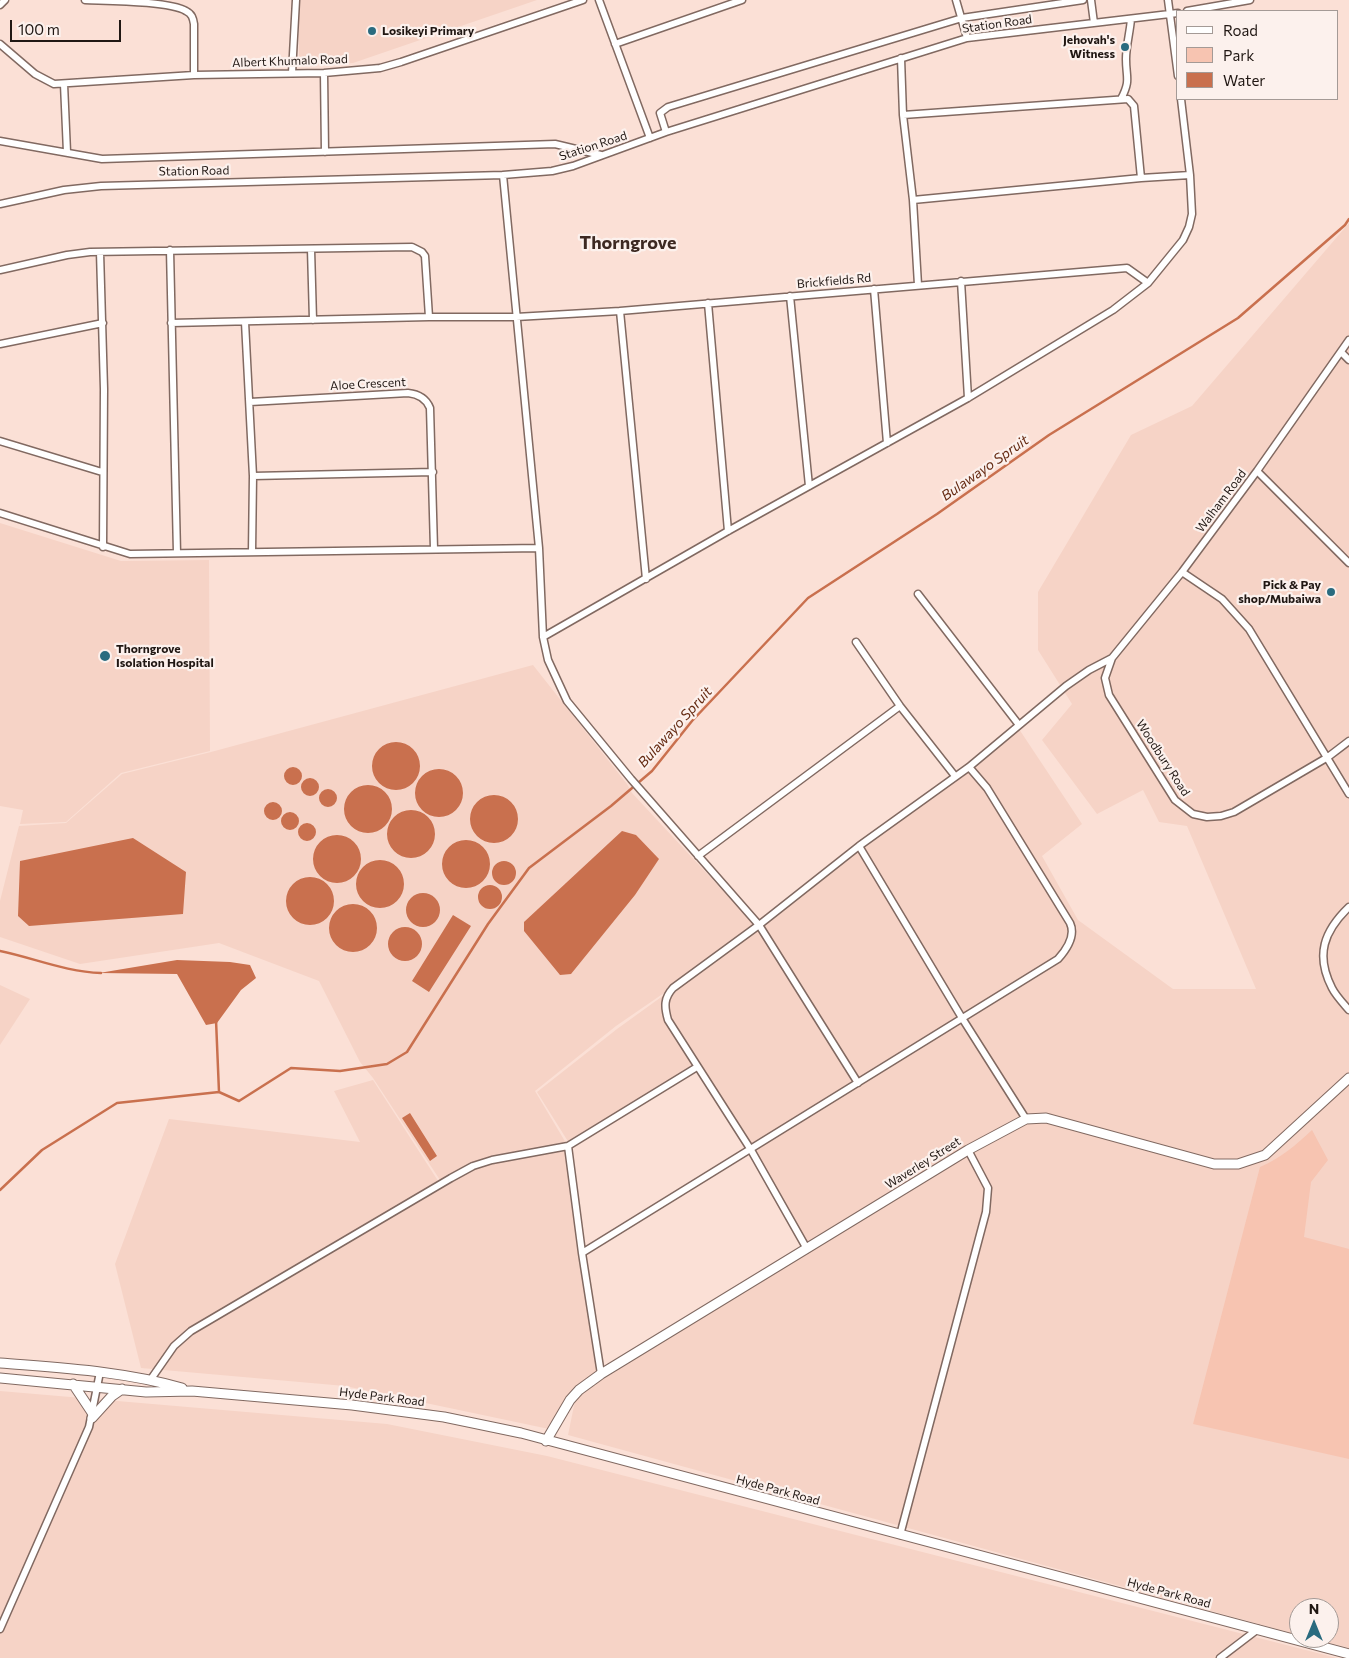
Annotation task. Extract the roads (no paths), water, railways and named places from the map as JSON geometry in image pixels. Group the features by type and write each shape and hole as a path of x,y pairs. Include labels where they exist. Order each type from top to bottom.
{"street":[{"path":"0,5 5,0"},
{"path":"86,0 155,4 175,7 188,12 192,16 194,24 194,75"},
{"path":"292,73 296,0"},
{"name":"Albert Khumalo Road","path":"0,44 42,78 54,84 194,75 324,73 380,68 584,0"},
{"path":"599,0 650,138"},
{"path":"615,44 742,0"},
{"path":"956,0 967,38"},
{"path":"666,132 660,116 660,113 665,109 962,18 1083,0"},
{"path":"1091,0 1094,23"},
{"path":"1168,0 1176,60"},
{"path":"1192,10 1233,1 1250,0"},
{"name":"Station Road","path":"0,204 64,190 102,186 503,175 552,171 573,166 666,132 967,38 1176,13"},
{"path":"1121,99 1128,78 1126,59 1131,19"},
{"path":"901,58 903,115 913,200 918,285"},
{"path":"324,73 325,152"},
{"path":"64,84 67,152"},
{"path":"903,115 1128,99 1134,106 1141,178"},
{"path":"543,637 728,531 968,398 1112,310 1148,283 1183,240 1190,227 1192,214 1190,175 1181,100"},
{"path":"0,141 102,159 555,144 601,155"},
{"path":"503,175 539,548 543,637 548,660 567,701 631,779 759,925 858,1083"},
{"path":"913,200 1190,175"},
{"path":"0,270 67,255 100,252 406,246 418,249 425,256 430,317"},
{"path":"311,249 313,320"},
{"path":"170,250 178,553"},
{"path":"100,252 104,389 102,547"},
{"name":"Brickfields Rd","path":"172,323 516,317 620,311 1127,268 1148,283"},
{"path":"961,281 968,398"},
{"path":"874,289 887,443"},
{"path":"790,296 809,486"},
{"path":"708,303 728,531"},
{"path":"620,311 646,579"},
{"path":"245,322 250,402 252,552"},
{"path":"0,344 103,323"},
{"name":"Walham Road","path":"1112,658 1182,572 1257,471 1349,340"},
{"path":"1340,352 1349,360"},
{"name":"Aloe Crescent","path":"250,402 415,394 427,402 430,408 434,549"},
{"path":"0,442 102,472"},
{"path":"1257,471 1349,563"},
{"path":"252,476 433,472"},
{"path":"0,514 102,547 130,554 539,548"},
{"path":"1182,572 1222,599 1249,629 1349,794"},
{"path":"918,594 1019,725"},
{"path":"856,642 900,706 955,776"},
{"path":"807,1249 751,1150 668,1020 665,1002 667,995 673,988 759,925 859,846 969,767 1088,670 1112,658"},
{"name":"Woodbury Road","path":"1112,658 1105,678 1109,695 1175,800 1193,814 1207,817 1221,816 1234,812 1328,757 1349,742"},
{"path":"698,856 900,706"},
{"path":"582,1253 1058,959 1067,948 1073,934 1070,923 987,788 969,767"},
{"path":"859,846 962,1018 1026,1119"},
{"path":"1349,907 1329,929 1325,940 1324,953 1327,976 1332,990 1349,1010"},
{"path":"151,1379 174,1346 191,1331 451,1178 473,1166 492,1160 568,1146 697,1066"},
{"name":"Waverley Street","path":"546,1441 570,1400 579,1390 601,1374 968,1150 1026,1119 1046,1118 1214,1164 1231,1165 1266,1155 1349,1078"},
{"path":"568,1146 601,1374"},
{"path":"900,1535 986,1212 988,1188 968,1150"},
{"name":"Hyde Park Road","path":"0,1363 100,1372 151,1379 192,1391"},
{"path":"38,1381 39,1366"},
{"path":"0,1629 92,1416 100,1372"},
{"name":"Hyde Park Road","path":"0,1378 146,1392 192,1391 352,1405 444,1416 521,1434 1349,1654"},
{"path":"74,1384 92,1416"},
{"path":"92,1416 122,1389"},
{"path":"1220,1658 1258,1629"}],"water":[{"path":"396,742 405,744 413,749 418,757 420,766 418,775 413,783 405,788 396,790 387,788 379,783 374,775 372,766 374,757 379,749 387,744"},
{"path":"293,767 299,770 302,776 299,782 293,785 287,782 284,776 287,770"},
{"path":"439,769 448,771 456,776 461,784 463,793 461,802 456,810 448,815 439,817 430,815 422,810 417,802 415,793 417,784 422,776 430,771"},
{"path":"310,778 316,781 319,787 316,793 310,796 304,793 301,787 304,781"},
{"path":"368,785 377,787 385,792 390,800 392,809 390,818 385,826 377,831 368,833 359,831 351,826 346,818 344,809 346,800 351,792 359,787"},
{"path":"328,789 334,792 337,798 334,804 328,807 322,804 319,798 322,792"},
{"path":"494,795 503,797 511,802 516,810 518,819 516,828 511,836 503,841 494,843 485,841 477,836 472,828 470,819 472,810 477,802 485,797"},
{"path":"273,802 279,805 282,811 279,817 273,820 267,817 264,811 267,805"},
{"path":"411,810 420,812 428,817 433,825 435,834 433,843 428,851 420,856 411,858 402,856 394,851 389,843 387,834 389,825 394,817 402,812"},
{"path":"290,812 296,815 299,821 296,827 290,830 284,827 281,821 284,815"},
{"path":"307,823 313,826 316,832 313,838 307,841 301,838 298,832 301,826"},
{"path":"622,831 636,835 659,859 635,895 571,974 560,975 524,931 524,922"},
{"path":"337,835 346,837 354,842 359,850 361,859 359,868 354,876 346,881 337,883 328,881 320,876 315,868 313,859 315,850 320,842 328,837"},
{"path":"133,838 186,872 183,914 29,926 18,916 20,861"},
{"path":"466,840 475,842 483,847 488,855 490,864 488,873 483,881 475,886 466,888 457,886 449,881 444,873 442,864 444,855 449,847 457,842"},
{"path":"380,860 389,862 397,867 402,875 404,884 402,893 397,901 389,906 380,908 371,906 363,901 358,893 356,884 358,875 363,867 371,862"},
{"path":"504,861 509,862 515,868 515,878 509,884 504,885 499,884 493,878 492,873 493,868 499,862"},
{"path":"310,877 319,879 327,884 332,892 334,901 332,910 327,918 319,923 310,925 301,923 293,918 288,910 286,901 288,892 293,884 301,879"},
{"path":"490,885 498,889 502,897 498,905 490,909 482,905 478,897 482,889"},
{"path":"423,893 430,894 435,898 439,903 439,917 435,922 430,926 423,927 416,926 411,922 407,917 406,910 407,903 411,898 416,894"},
{"path":"353,904 362,906 370,911 375,919 377,928 375,937 370,945 362,950 353,952 344,950 336,945 331,937 329,928 331,919 336,911 344,906"},
{"path":"453,915 471,926 429,992 412,981"},
{"path":"405,927 412,928 417,932 421,937 421,951 417,956 412,960 405,961 398,960 393,956 389,951 388,944 389,937 393,932 398,928"},
{"path":"177,960 230,962 250,965 256,978 241,990 217,1023 206,1025 177,974 99,973"},
{"path":"410,1113 437,1156 430,1161 402,1118"}],"waterway":[{"name":"Bulawayo Spruit","path":"0,1190 42,1150 117,1103 219,1092 239,1101 291,1068 340,1071 387,1064 407,1052 488,924 529,868 611,806 652,771 692,721 808,598 937,514 1049,435 1238,318 1345,225 1349,219"},
{"path":"0,951 75,970 101,973"},
{"path":"216,1020 219,1092"}],"place":[{"name":"Losikeyi Primary","path":"372,31"},
{"name":"Jehovah's Witness","path":"1125,47"},
{"name":"Pick & Pay shop/Mubaiwa","path":"1331,592"},
{"name":"Thorngrove Isolation Hospital","path":"105,656"}],"district":[{"name":"Thorngrove","path":"628,243"}]}
